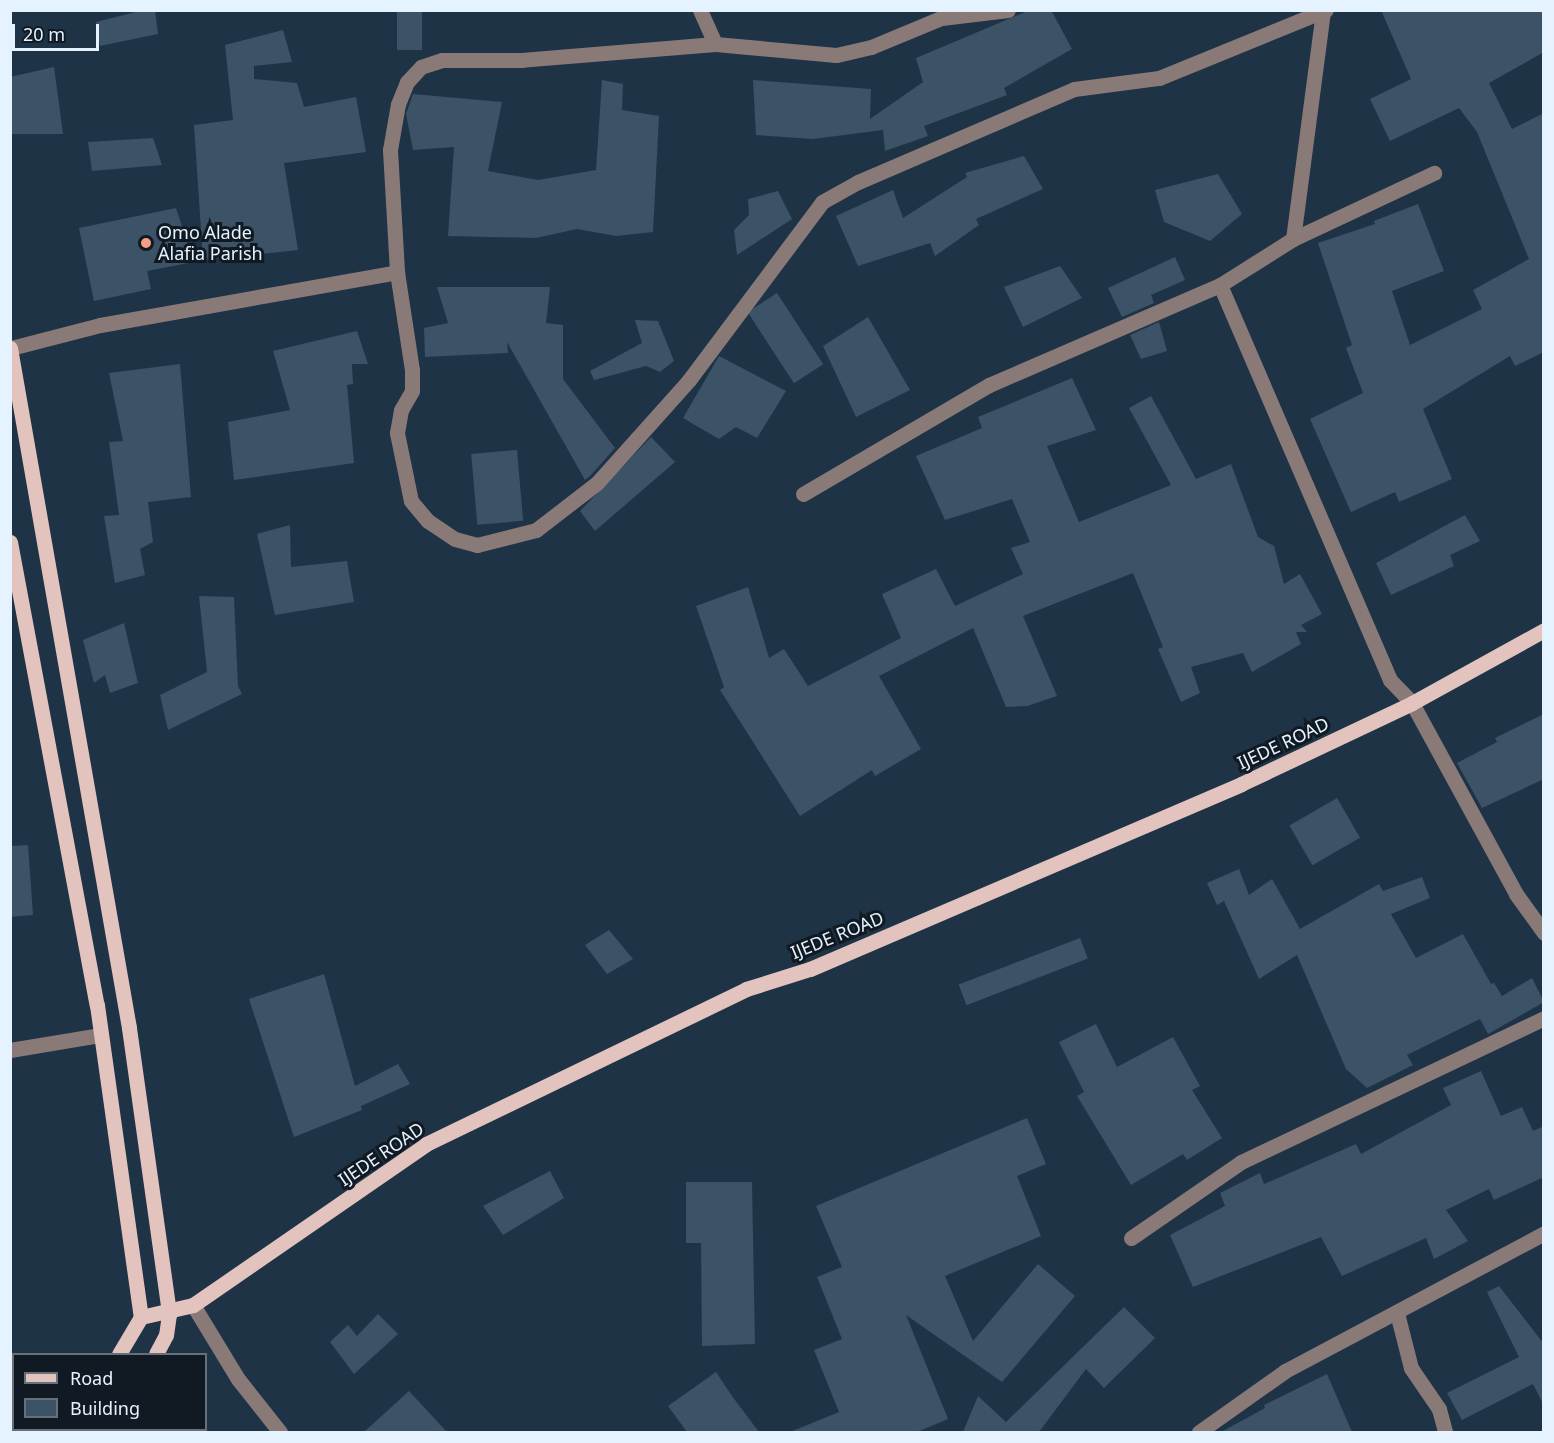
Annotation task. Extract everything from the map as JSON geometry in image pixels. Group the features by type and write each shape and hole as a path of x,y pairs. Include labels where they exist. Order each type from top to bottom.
{"main road":[{"path":"10,348 121,977 169,1314 166,1335 157,1353"},
{"path":"10,542 101,1035 141,1317 120,1353"},
{"name":"IJEDE ROAD","path":"141,1317 169,1314 193,1305 426,1144 746,989 810,969 1220,793 1412,703 1544,630"}],"street":[{"path":"700,10 714,44"},
{"path":"1008,10 941,18 871,47 836,55 714,44 522,60 442,60 421,67 407,82 398,104 390,150 397,272 412,370 412,391 401,410 397,433 411,501 428,521 455,539 477,545 509,539 536,530 597,483 688,380 822,202 858,182 1074,89 1160,78 1324,11 1293,239"},
{"path":"803,494 989,385 1220,285 1293,239 1434,173"},
{"path":"10,348 100,325 397,272"},
{"path":"1220,285 1390,680 1412,703 1516,894 1544,933"},
{"path":"1131,1238 1241,1162 1544,1018"},
{"path":"10,1050 101,1035"},
{"path":"1199,1432 1257,1388 1544,1233"},
{"path":"193,1305 238,1379 280,1432"},
{"path":"1396,1313 1412,1368 1439,1409 1446,1432"}],"building":[{"path":"144,10 155,10 158,34 100,46 96,22"},
{"path":"397,10 422,10 422,50 397,50"},
{"path":"1030,10 1051,10 1072,49 1004,88 1007,95 924,126 928,136 885,151 883,130 813,139 756,135 753,80 871,89 870,119 923,82 916,58"},
{"path":"1381,10 1544,10 1544,52 1489,83 1512,129 1544,113 1544,352 1515,366 1510,356 1423,409 1452,479 1399,502 1395,492 1351,512 1310,419 1363,393 1346,348 1352,345 1318,243 1375,224 1374,221 1418,204 1444,271 1392,291 1410,345 1482,309 1473,290 1529,259 1477,132 1459,108 1390,141 1370,99 1411,79"},
{"path":"283,30 292,62 254,66 254,79 297,83 304,107 356,97 366,152 284,163 298,250 203,260 194,125 233,120 225,45"},
{"path":"54,67 63,134 10,134 10,77"},
{"path":"602,80 623,84 622,110 659,116 653,232 616,236 577,229 536,238 448,236 454,147 413,150 406,114 413,94 502,102 488,171 538,180 596,170"},
{"path":"153,138 162,165 92,171 88,142"},
{"path":"1024,156 1043,189 976,219 979,225 935,256 930,243 858,266 836,216 893,190 903,218 967,177 965,173"},
{"path":"1218,174 1242,214 1210,241 1164,222 1155,190"},
{"path":"778,191 792,219 737,255 734,230 749,215 748,199"},
{"name":"Omo Alade Alafia Parish","path":"176,208 194,262 147,271 151,289 94,301 79,228"},
{"path":"1175,257 1185,280 1151,295 1154,303 1122,317 1108,288"},
{"path":"1060,266 1082,298 1023,327 1004,287"},
{"path":"437,287 550,287 546,323 563,325 563,379 615,448 585,480 507,342 508,353 425,357 424,328 448,323"},
{"path":"777,293 823,364 794,383 748,312"},
{"path":"868,317 910,390 856,417 823,346"},
{"path":"635,320 658,321 674,361 660,372 646,366 594,380 590,371 642,343"},
{"path":"1159,322 1167,351 1141,359 1130,335"},
{"path":"357,331 368,364 352,364 353,384 347,385 354,463 234,480 228,422 290,410 273,351"},
{"path":"719,356 786,391 757,438 736,427 719,439 683,418"},
{"path":"180,364 191,497 148,502 153,542 140,549 145,575 115,583 104,516 119,515 109,442 123,441 109,373"},
{"path":"1072,378 1096,430 1047,446 1079,522 1171,485 1129,408 1151,396 1196,479 1231,464 1258,537 1274,546 1284,584 1300,574 1322,614 1301,625 1307,632 1296,632 1301,644 1252,672 1243,653 1191,667 1200,693 1181,702 1158,649 1163,647 1133,573 1023,616 1057,696 1027,706 1006,707 973,628 879,676 921,749 875,776 872,770 800,816 720,690 724,687 696,606 748,587 769,658 784,649 808,686 901,638 882,594 936,569 955,606 1023,574 1011,548 1030,542 1012,499 945,520 916,456 982,428 978,417"},
{"path":"651,437 675,462 595,531 580,511"},
{"path":"517,450 523,521 477,525 471,454"},
{"path":"1465,515 1480,541 1450,555 1454,566 1391,595 1376,563"},
{"path":"290,525 291,567 347,561 354,602 275,615 257,534"},
{"path":"199,596 234,597 238,686 242,694 168,730 160,695 207,672"},
{"path":"124,623 138,683 110,693 105,675 94,683 83,640"},
{"path":"1544,714 1544,779 1482,808 1457,763 1497,742 1495,738"},
{"path":"1337,798 1360,838 1312,865 1289,825"},
{"path":"28,845 33,915 10,917 10,846"},
{"path":"1239,869 1249,895 1272,879 1300,929 1379,884 1383,891 1422,877 1430,898 1391,914 1416,958 1463,934 1491,984 1494,983 1502,996 1532,978 1544,1002 1488,1034 1480,1019 1407,1055 1413,1065 1367,1088 1346,1069 1297,955 1259,979 1224,901 1217,905 1207,883"},
{"path":"609,930 633,959 607,974 585,945"},
{"path":"1080,938 1088,959 967,1005 959,985"},
{"path":"324,974 355,1086 398,1064 410,1084 361,1106 362,1110 294,1137 249,999"},
{"path":"1096,1024 1117,1067 1173,1037 1200,1086 1192,1090 1222,1138 1187,1160 1183,1154 1131,1185 1077,1096 1084,1092 1059,1042"},
{"path":"1481,1071 1501,1116 1522,1107 1533,1131 1544,1126 1544,1177 1494,1200 1489,1189 1446,1210 1468,1241 1434,1259 1426,1238 1342,1276 1321,1237 1193,1287 1170,1235 1225,1206 1220,1193 1260,1173 1264,1184 1356,1144 1361,1154 1451,1105 1443,1088"},
{"path":"1027,1118 1046,1164 1017,1176 1041,1236 945,1276 973,1341 1038,1264 1075,1296 1002,1382 906,1315 948,1419 917,1432 790,1432 839,1412 814,1350 842,1339 817,1277 842,1267 816,1206"},
{"path":"550,1171 564,1198 503,1235 483,1206"},
{"path":"686,1182 752,1182 755,1344 702,1346 701,1243 686,1243"},
{"path":"1499,1286 1544,1344 1544,1406 1533,1384 1462,1420 1447,1393 1519,1357 1487,1292"},
{"path":"1124,1307 1155,1338 1104,1388 1086,1369 1039,1432 963,1432 978,1396 1006,1422"},
{"path":"378,1314 398,1334 354,1374 330,1342 348,1325 357,1336"},
{"path":"716,1372 759,1432 687,1432 668,1406"},
{"path":"1327,1374 1352,1432 1221,1432 1265,1408 1264,1405"},
{"path":"409,1391 447,1432 364,1432"}],"place":[{"name":"Omo Alade Alafia Parish","path":"146,243"}]}
